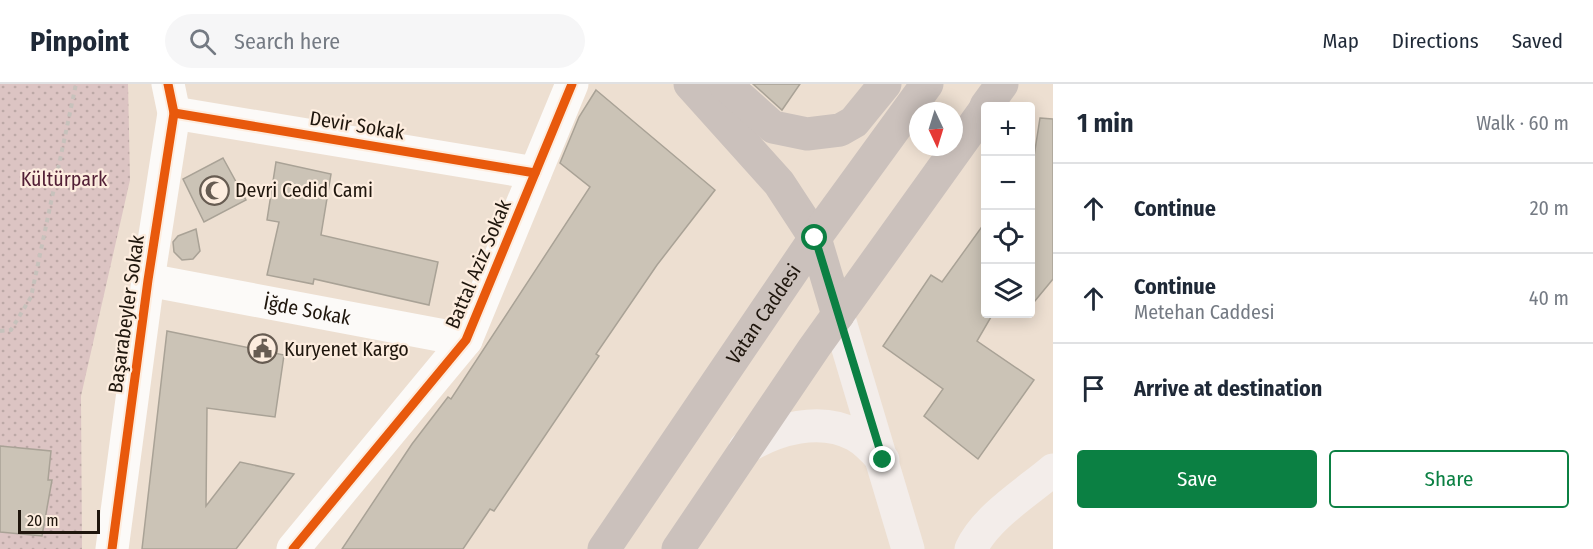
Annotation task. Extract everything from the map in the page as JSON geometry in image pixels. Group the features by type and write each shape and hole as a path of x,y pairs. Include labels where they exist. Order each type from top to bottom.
{"main road":[{"path":"690,84 779,183 815,238 838,315"},
{"path":"725,84 773,127 807,134 840,130 854,122 885,84"},
{"name":"Vatan Caddesi","path":"604,549 815,238 927,84"},
{"path":"989,102 1002,84"},
{"path":"678,549 745,448 981,114"}],"street":[{"name":"Battal Aziz Sokak","path":"293,549 466,340 572,84"},
{"name":"Devir Sokak","path":"171,99 535,173"},
{"name":"Başarabeyler Sokak","path":"112,549 171,99"},
{"name":"İğde Sokak","path":"148,280 466,340"},
{"path":"838,315 908,549"},
{"path":"745,448 766,435 785,429 810,427 854,435 883,460"},
{"path":"971,549 976,538 996,518 1053,470"}],"path":[{"path":"0,332 10,330 31,297 76,84"}],"green space":[{"name":"Kültürpark","path":"0,84 128,84 130,180 81,396 82,549 0,549"}],"building":[{"path":"753,84 800,84 782,110"},
{"path":"596,90 715,190 657,265 596,354 599,356 494,511 490,509 463,549 342,549 412,444 448,397 451,399 590,187 560,163 579,117"},
{"path":"1040,118 1053,119 1053,279 1035,301 1035,156"},
{"name":"Devri Cedid Cami","path":"223,158 246,200 204,222 183,179"},
{"path":"276,162 331,174 321,235 438,262 429,305 314,279 313,284 267,275 279,222 267,220"},
{"path":"981,228 981,318 990,318 977,341 1034,380 978,459 924,416 943,389 883,346 931,275 942,282"},
{"path":"196,229 200,251 193,259 182,260 174,252 173,242 178,236"},
{"path":"167,331 284,355 275,417 207,408 206,506 240,462 294,474 236,549 142,549"},
{"path":"0,446 51,451 48,480 52,480 42,536 0,532"}],"cycle path":[{"path":"112,549 148,280 174,113 168,84"},
{"path":"293,549 466,340 572,84"},
{"path":"174,113 535,173"}],"place":[{"name":"Devri Cedid Cami","path":"214,190"},
{"name":"Kuryenet Kargo","path":"263,349"}],"route":[{"path":"815,238 883,460"}]}
